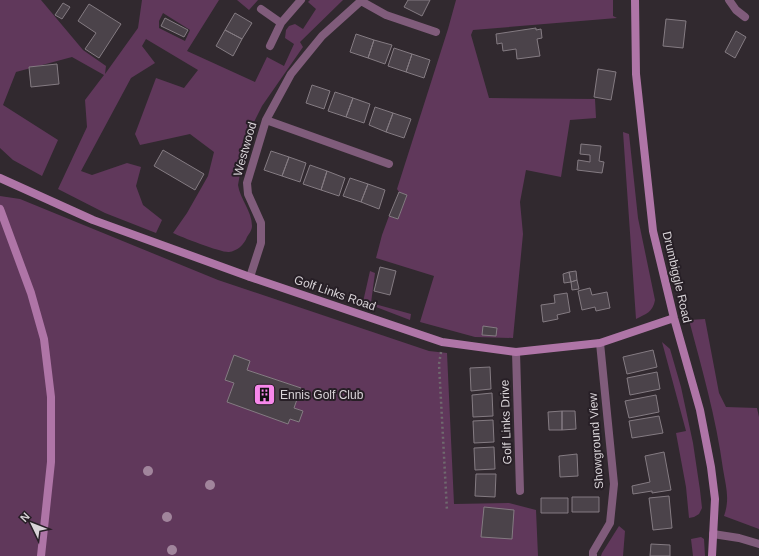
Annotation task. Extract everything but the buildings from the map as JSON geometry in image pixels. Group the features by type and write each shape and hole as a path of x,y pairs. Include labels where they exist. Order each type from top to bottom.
{"street":[{"path":"270,46 281,23 301,0"},
{"name":"Westwood","path":"250,277 261,243 261,223 248,194 247,183 266,120 291,74 322,36 362,0 386,15 436,32"},
{"name":"Drumbiggle Road","path":"635,0 636,74 653,231 674,318 700,410 711,467 715,499 712,556"},
{"path":"728,0 736,10 745,17"},
{"path":"260,9 281,23"},
{"name":"Westwood","path":"266,120 389,164"},
{"name":"Golf Links Road","path":"0,178 93,220 250,277 442,342 516,352 600,343 674,318"},
{"path":"0,209 31,292 44,339 51,397 51,462 41,556"},
{"name":"Showground View","path":"592,556 610,523 614,484 600,343"},
{"name":"Golf Links Drive","path":"516,352 520,491"},
{"path":"713,534 739,538 759,544"}],"path":[{"path":"442,342 439,364 447,511"}],"shaded area":[{"path":"0,0 41,0 83,50 106,66 105,74 138,28 142,0 219,0 187,51 255,82 267,57 284,66 294,44 285,38 286,30 289,26 295,24 303,29 316,9 308,2 310,0 343,0 300,42 303,47 262,106 247,136 238,185 250,215 252,227 244,243 235,250 225,252 173,233 187,213 208,176 214,152 190,134 140,145 135,134 156,78 184,88 198,70 146,39 142,46 155,63 131,78 81,171 92,175 127,163 141,167 136,186 143,205 162,220 156,233 105,213 58,189 87,127 85,100 104,75 72,57 16,72 3,105 58,140 42,176 13,160 0,148","holes":["163,13 190,30 185,41 159,28 159,21"]},
{"path":"237,0 258,0 249,10"},
{"path":"456,0 613,0 613,16 617,18 473,30 471,35 489,98 595,99 596,118 570,120 561,177 526,170 520,202 523,234 513,338 475,337 420,322 434,276 376,258 389,216 398,219 407,195 399,192 397,189"},
{"path":"623,132 629,134 638,218 655,300 651,310 636,319"},
{"name":"Ennis Golf Club","path":"0,196 20,199 218,280 429,351 447,353 454,504 509,503 536,510 538,556 0,556"},
{"path":"370,271 375,273 371,303 411,314 410,320 363,302"},
{"path":"705,319 719,393 726,407 757,408 759,417 759,529 724,516 727,504 727,493 717,431 689,320"},
{"path":"662,342 670,349 681,387 693,443 702,508 699,514 689,518 686,487 676,433 686,431"},
{"path":"619,526 625,531 623,556 601,556 602,553"},
{"path":"701,537 704,539 705,556 693,556 691,539"}],"place":[{"name":"Ennis Golf Club","path":"264,395"}]}
